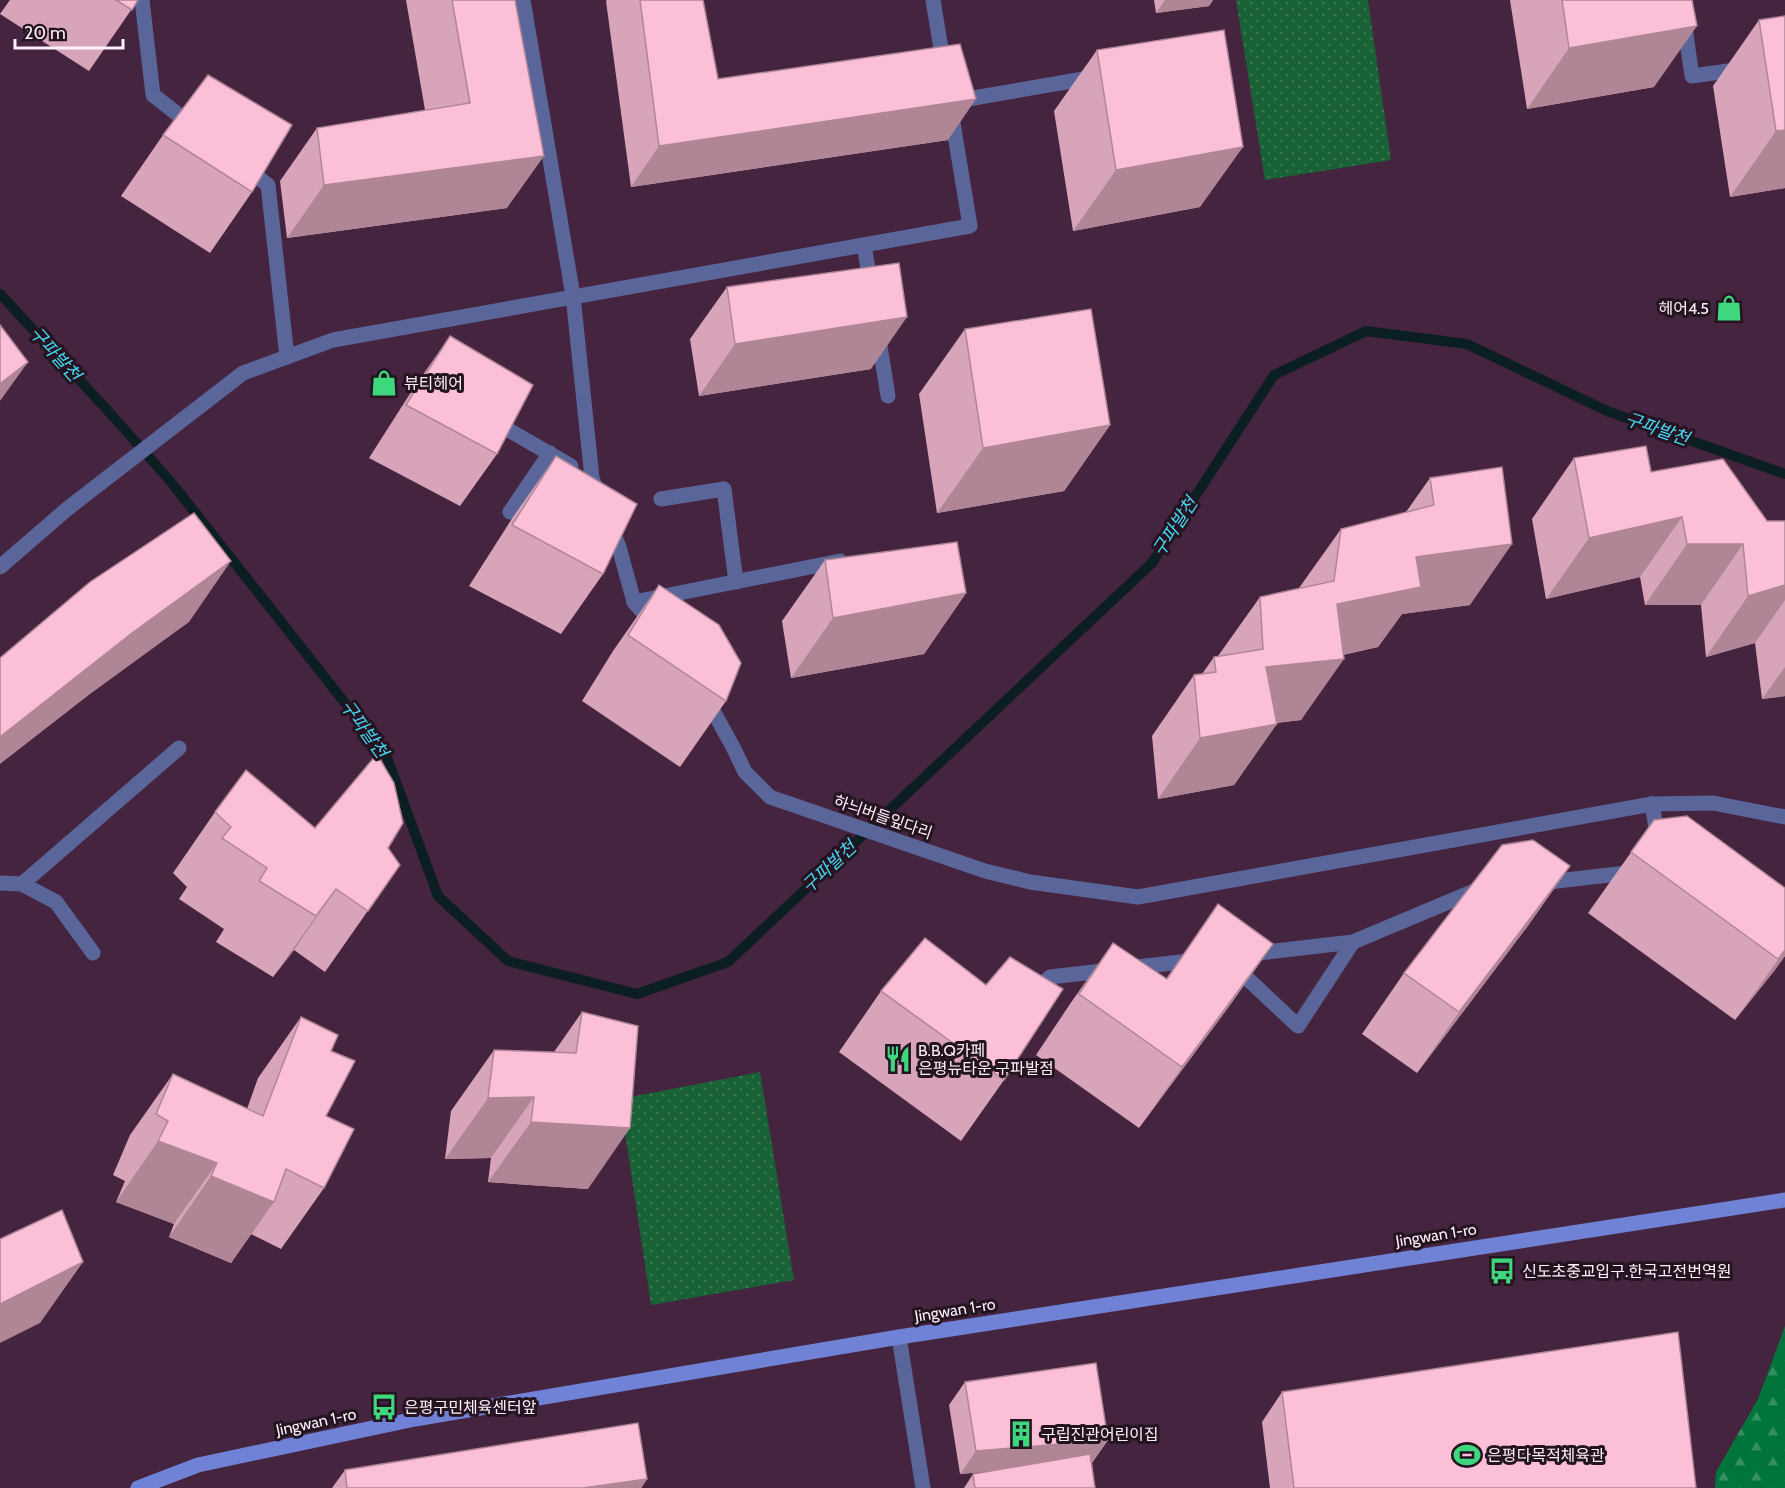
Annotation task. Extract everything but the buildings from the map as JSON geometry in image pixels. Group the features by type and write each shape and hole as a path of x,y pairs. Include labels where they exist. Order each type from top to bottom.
{"main road":[{"name":"Jingwan 1-ro","path":"138,1488 198,1465 415,1419 899,1337 1785,1200"}],"street":[{"path":"142,0 153,95 206,136"},
{"path":"523,0 573,296 592,478 619,547 634,602 664,637"},
{"path":"0,567 67,509 243,373 333,340 970,226 933,0"},
{"path":"1681,0 1692,76 1785,63"},
{"path":"948,91 1105,75"},
{"path":"233,157 268,185 287,357"},
{"path":"864,245 888,396"},
{"path":"481,414 592,478"},
{"path":"510,512 550,453"},
{"path":"661,499 724,489 736,582"},
{"path":"634,602 844,560"},
{"name":"하늬버들잎다리","path":"699,684 745,772 770,797 984,871 1030,882 1138,897 1652,804 1713,803 1785,817"},
{"path":"22,884 179,748"},
{"path":"1652,804 1661,860"},
{"path":"1531,884 1646,871"},
{"path":"0,883 22,884 56,902 93,953"},
{"path":"1353,942 1298,1026 1224,957 1353,942 1472,892 1495,889"},
{"path":"1026,1001 1050,977 1213,958"},
{"path":"899,1337 923,1488"}],"green space":[{"path":"1236,0 1368,0 1391,160 1265,180"},
{"path":"760,1072 794,1280 651,1305 620,1099"},
{"path":"1785,1326 1785,1488 1715,1488 1716,1472 1758,1399"}],"waterway":[{"name":"구파발천","path":"0,294 171,482 386,755 438,896 508,961 637,994 728,962 1152,563 1274,375 1366,331 1467,344 1607,411 1785,474"}],"place":[{"name":"헤어4.5","path":"1729,308"},
{"name":"뷰티헤어","path":"384,383"},
{"name":"B.B.Q카페 은평뉴타운 구파발점","path":"898,1059"},
{"name":"신도초중교입구.한국고전번역원","path":"1502,1271"},
{"name":"은평구민체육센터앞","path":"384,1407"},
{"name":"구립진관어린이집","path":"1021,1434"},
{"name":"은평다목적체육관","path":"1467,1455"}]}
